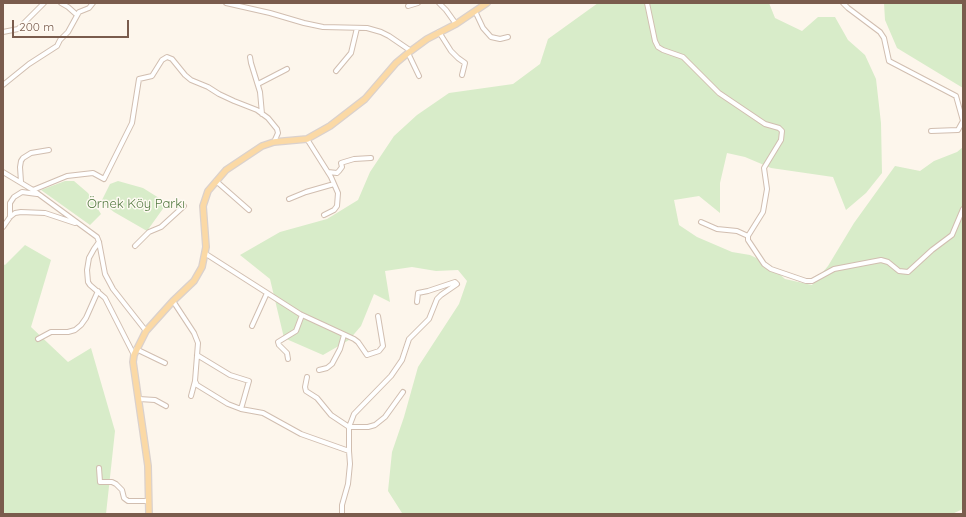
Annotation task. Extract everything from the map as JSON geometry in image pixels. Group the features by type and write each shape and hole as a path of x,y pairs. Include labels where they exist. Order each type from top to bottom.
{"main road":[{"path":"149,514 148,466 133,362 135,352 146,331 197,277 202,267 206,254 203,206 206,194 226,170 240,159 262,146 274,142 307,139 330,126 365,98 396,63 410,52 427,39 456,24 487,3"}],"street":[{"path":"3,32 18,29 44,3"},
{"path":"61,3 68,6 77,15"},
{"path":"3,84 29,64 57,46 60,40 68,32 79,12 89,8 93,3"},
{"path":"226,3 323,27 357,28 382,32 390,36 410,52 419,76"},
{"path":"408,6 418,3"},
{"path":"439,3 456,24"},
{"path":"647,3 655,41 658,47 683,57 719,93 765,124 779,128 782,131 781,140 764,168 767,189 763,212 748,236 748,240 754,250 767,267 806,281 815,280 834,269 880,260 888,262 899,271 905,272 911,270 932,250 952,235 963,209"},
{"path":"843,3 880,32 884,38 889,61 956,96 963,121 958,130 931,131"},
{"path":"475,11 483,28 491,37 500,39 508,37"},
{"path":"336,71 351,53 357,28"},
{"path":"439,32 451,51 465,63 462,75"},
{"path":"33,190 67,176 92,173 104,179 132,123 139,79 152,76 162,60 167,57 172,59 191,80 234,101 257,110 268,118 277,129 277,137 274,142"},
{"path":"250,57 258,84 262,114"},
{"path":"258,84 287,69"},
{"path":"307,139 328,172 338,193 337,206 334,210 324,215"},
{"path":"21,182 20,167 23,158 31,153 49,150"},
{"path":"328,172 338,173 341,169 341,163 354,159 370,158"},
{"path":"3,172 33,190 97,237 105,274 113,289 146,331"},
{"path":"216,181 250,210"},
{"path":"289,199 306,192 334,184"},
{"path":"10,217 10,203 19,193 26,192 39,195"},
{"path":"135,246 149,232 161,227 184,206"},
{"path":"3,226 10,217 20,212 45,213 77,223"},
{"path":"701,222 717,229 737,231 748,236"},
{"path":"99,242 89,258 87,270 90,286 105,298 135,352 165,363"},
{"path":"206,254 302,315 358,342 367,355 379,351 383,346 383,341 378,326 378,316"},
{"path":"342,514 342,505 348,484 350,464 349,427 354,414 395,371 402,360 409,339 429,319 437,299 441,294 456,284 455,282 418,293 417,302"},
{"path":"38,339 51,332 68,332 75,330 86,318 98,291"},
{"path":"252,326 267,293"},
{"path":"173,301 194,333 198,343 195,382 191,396"},
{"path":"288,359 287,353 278,342 296,331 302,315"},
{"path":"319,370 327,368 332,364 340,349 344,335"},
{"path":"197,355 230,375 249,381 241,409"},
{"path":"307,377 305,387 306,391 317,398 331,415 349,427 368,427 375,425 385,417 403,392"},
{"path":"195,382 197,385 228,404 241,409 264,413 301,434 349,451"},
{"path":"139,399 155,400 166,406"},
{"path":"99,468 100,482 112,482 116,484 122,490 124,498 128,501 149,501"}],"green space":[{"path":"598,3 769,3 775,18 802,31 818,17 835,17 848,40 865,55 876,79 881,123 882,173 866,193 846,210 833,177 771,168 745,157 727,153 720,183 720,213 699,196 674,200 679,225 697,237 732,252 750,255 767,263 785,279 812,285 828,266 854,223 895,166 920,171 934,161 957,152 963,147 963,509 952,514 402,513 388,491 392,452 404,417 418,367 459,304 467,281 458,270 436,271 412,267 385,271 390,302 374,294 361,326 349,340 323,355 284,338 270,279 240,255 280,232 327,219 358,200 370,172 394,136 417,115 449,93 513,84 540,64 548,39"},
{"path":"884,3 963,4 963,88 897,48 885,20"},
{"path":"65,181 74,181 88,193 101,214 90,225 41,190"},
{"name":"Örnek Köy Parkı","path":"118,181 143,188 167,203 147,231 114,212 101,202 110,184"},
{"path":"25,245 51,260 31,327 68,362 91,348 115,431 106,514 3,514 3,264 5,265"}]}
